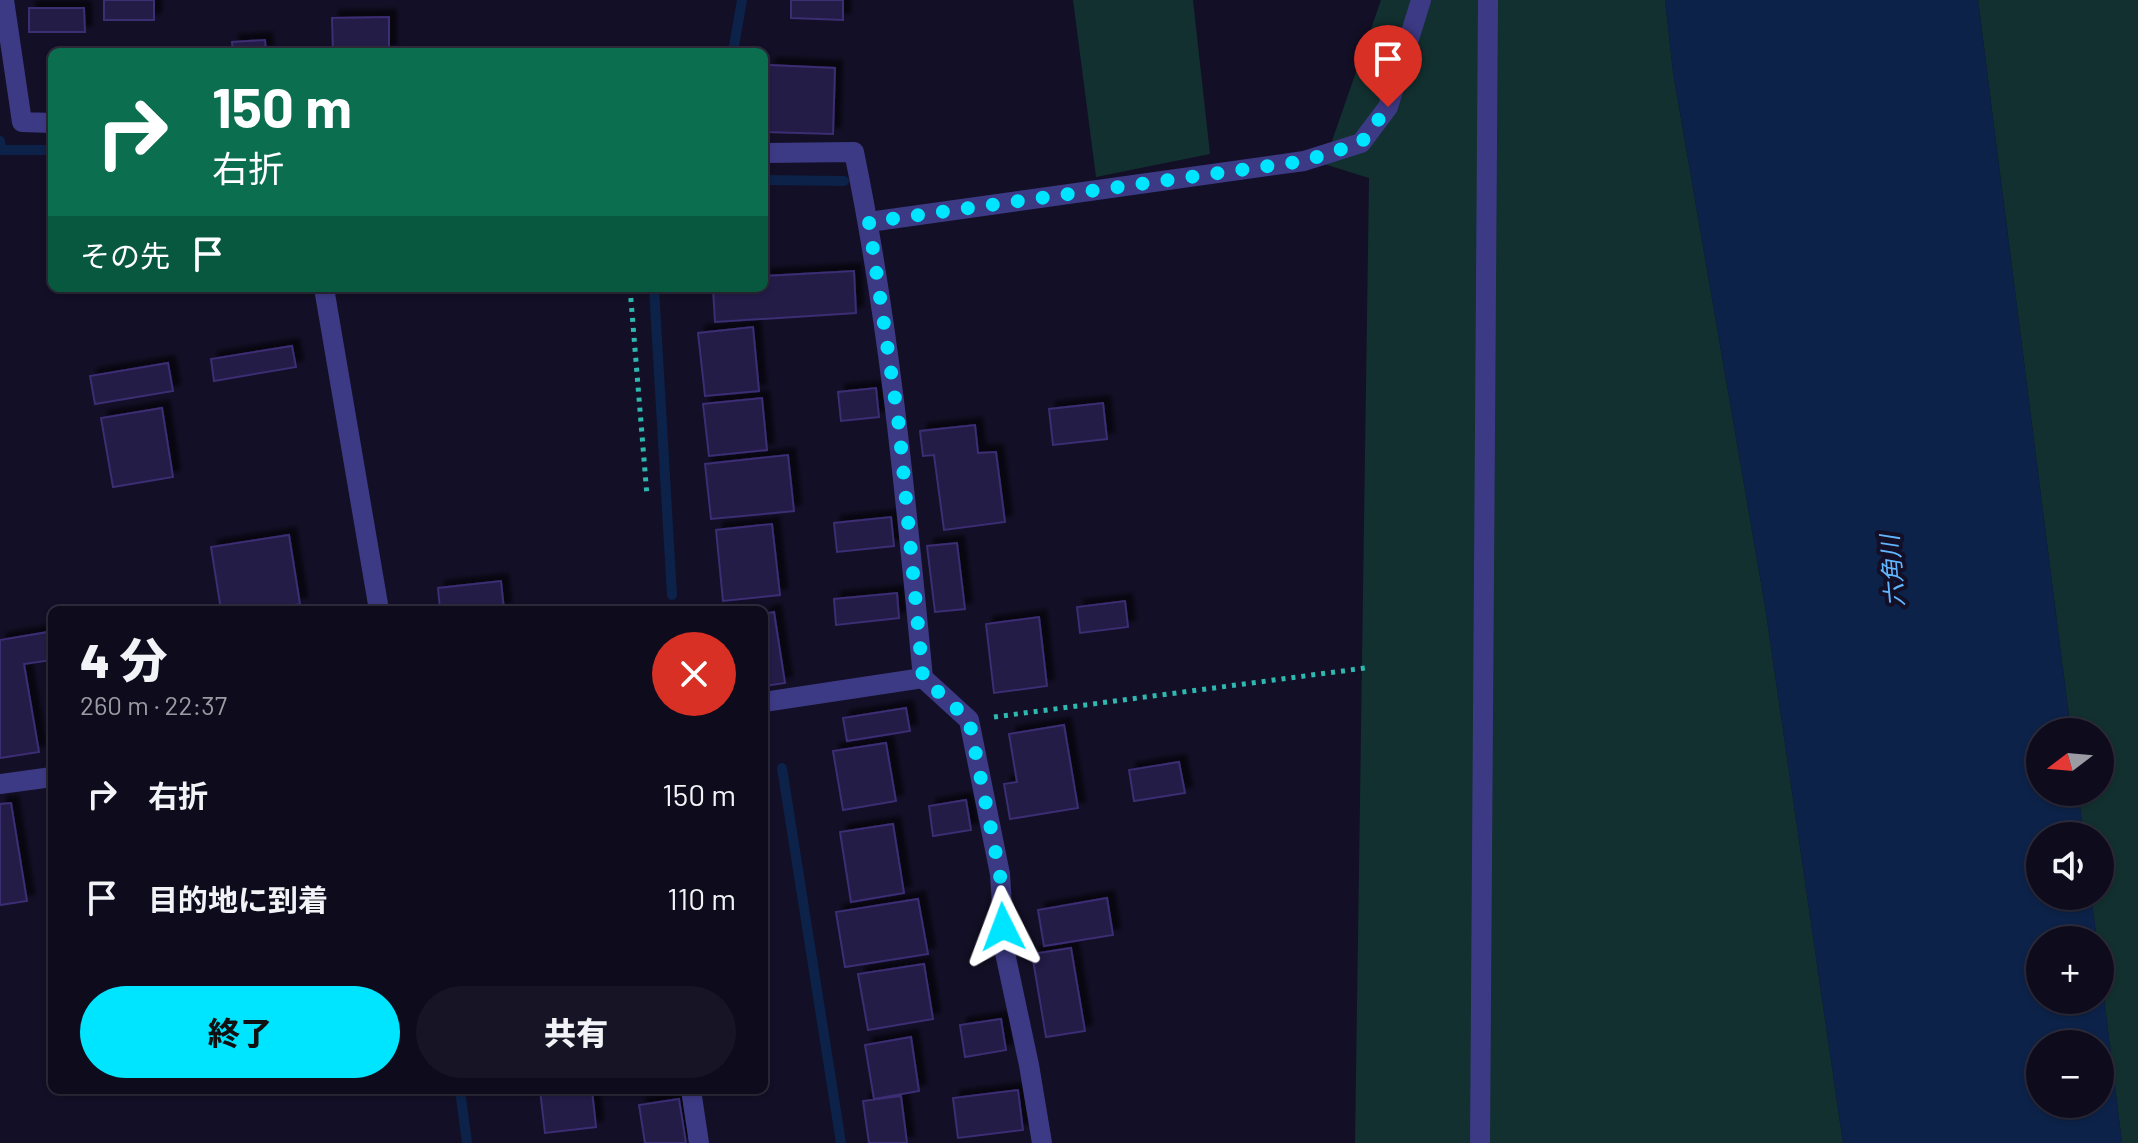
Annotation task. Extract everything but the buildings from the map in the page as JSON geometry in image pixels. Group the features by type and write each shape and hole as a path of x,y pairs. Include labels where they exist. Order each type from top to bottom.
{"street":[{"path":"4,0 22,122 48,123"},
{"path":"869,222 1304,161 1361,143 1388,107 1421,0"},
{"path":"1480,1143 1488,0"},
{"path":"768,153 854,152 869,222 899,426 923,678 969,720 1000,874 1005,953 1042,1143"},
{"path":"325,292 378,606"},
{"path":"768,701 923,678"},
{"path":"0,784 48,778"},
{"path":"692,1094 699,1143"}],"path":[{"path":"630,292 647,496"},
{"path":"969,720 1365,668"}],"green space":[{"path":"1073,0 1193,0 1210,154 1096,177"},
{"path":"1381,0 1665,0 1673,72 1765,606 1843,1143 1355,1143 1369,178 1324,164"},
{"path":"1978,0 2138,0 2138,1143 2122,1143 2114,1078 2114,1030 2108,1030 2106,1014 2114,1014 2114,926 2095,926 2093,910 2114,910 2114,822 2082,822 2080,806 2114,806 2114,718 2069,718"}],"water":[{"name":"六角川","path":"1665,0 1978,0 2069,718 2026,718 2026,806 2080,806 2082,822 2026,822 2026,910 2093,910 2095,926 2026,926 2026,1014 2106,1014 2108,1030 2026,1030 2026,1118 2114,1118 2114,1078 2122,1143 1843,1143 1765,606 1673,72"}],"waterway":[{"path":"734,48 742,0"},
{"path":"0,141 1,150 48,150"},
{"path":"768,180 844,181"},
{"path":"654,292 672,595"},
{"path":"782,768 841,1143"},
{"path":"461,1094 467,1143"}],"route":[{"path":"1003,927 1000,874 969,720 923,678 899,426 869,222 1304,161 1361,143 1388,107"}]}
